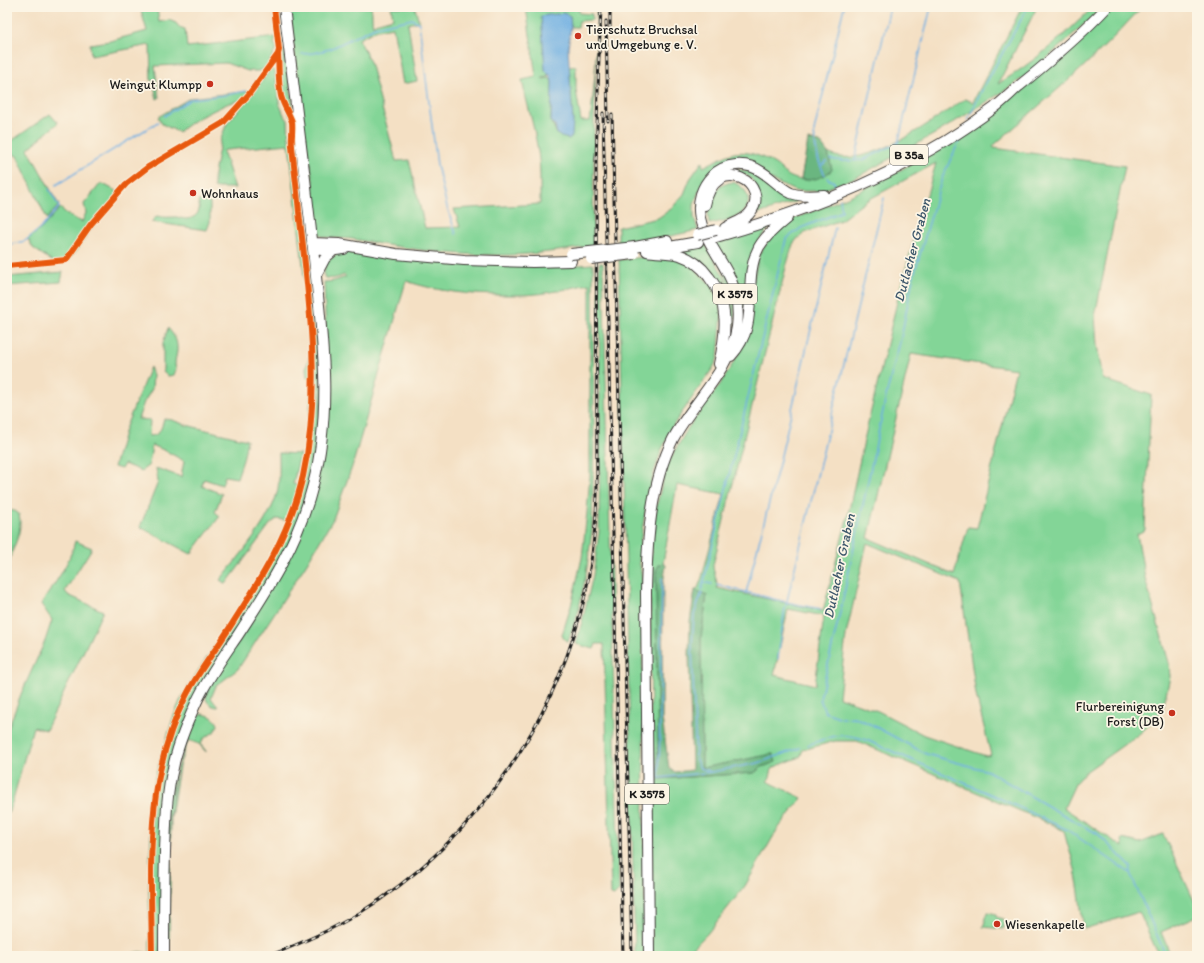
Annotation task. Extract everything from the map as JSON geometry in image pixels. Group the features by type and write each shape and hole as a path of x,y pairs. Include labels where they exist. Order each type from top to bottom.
{"main road":[{"path":"164,956 166,817 168,792 173,766 181,739 196,702 264,594 293,543 309,502 318,466 323,433 325,404 323,350 316,275 284,7"},
{"name":"B 35a","path":"719,232 856,185 912,160 994,108 1072,41 1107,7"},
{"name":"B 35a","path":"964,126 979,112 1015,89"},
{"path":"699,235 698,208 703,190 717,172 732,166 740,164 762,171 791,193 806,196 829,195"},
{"path":"699,235 706,200 715,184 726,176 738,176 748,182 752,187 755,197 753,209 746,218 719,232"},
{"name":"B 35a","path":"312,245 339,244 351,247 427,257 464,260 533,262 635,250 699,235 719,232 794,213 829,195"},
{"path":"723,365 737,350 748,326 753,265 760,247 771,231 794,213"},
{"name":"B 35a","path":"635,250 647,251 699,235"},
{"name":"K 3575","path":"649,956 646,592 648,538 653,503 668,451 682,424 718,375 729,354 736,333 738,310 737,301 730,279 707,237 699,235"},
{"name":"B 35a","path":"312,245 322,251 351,247"},
{"path":"316,275 325,258 333,250"},
{"path":"647,251 672,254 691,260 705,271 715,286 722,300 725,322 724,344 718,375"}],"green space":[{"path":"140,7 157,7 159,22 169,20 185,29 187,47 276,37 276,41 274,43 277,48 266,68 258,71 248,71 226,63 155,66 159,98 157,99 153,81 151,80 150,45 91,56 90,44 110,41 147,31"},
{"path":"289,7 371,7 373,26 375,23 393,18 391,7 416,7 419,21 408,24 417,81 403,84 393,27 376,30 359,39 370,62 396,161 409,160 425,228 460,227 454,209 540,204 538,153 522,80 536,77 526,7 579,7 579,13 592,14 592,20 579,21 578,27 571,27 570,16 548,73 548,77 542,78 550,78 552,82 551,121 557,134 573,121 569,67 576,66 576,90 581,121 590,121 596,65 593,246 529,254 473,255 421,250 352,239 326,237 320,235 316,226 313,213 311,188 314,187 303,123"},
{"path":"596,7 598,7 597,35"},
{"path":"1022,7 1037,7 998,84 1024,67 1048,48 1093,7 1103,7 1034,70 1004,91 940,131 857,177 820,191 795,191 733,162 699,191 694,204 694,217 698,230 649,241 618,244 618,227 658,218 671,209 684,194 690,179 702,162 703,167 730,154 745,152 761,157 775,164 787,175 800,180 817,178 832,170 828,153 843,157 861,156 879,150 918,130 965,99 973,102"},
{"path":"1112,7 1142,7 1080,70 993,146 994,148 1125,166 1095,316 1097,345 1103,379 1151,395 1145,530 1137,534 1145,578 1169,663 1170,677 1163,708 1156,719 1139,734 1084,773 1076,782 1064,808 1123,847 1122,839 1140,843 1163,834 1197,907 1197,916 1161,932 1171,956 1159,956 1139,912 1084,929 1076,876 1064,831 857,741 835,741 803,750 800,757 772,768 770,778 767,781 802,798 777,830 745,886 707,934 682,956 652,956 650,569 652,539 657,504 667,465 688,428 721,383 739,353 759,254 771,237 791,220 850,196 964,135 1076,43","holes":["936,163 901,285 848,515 823,611 717,588 713,565 786,267 793,244 805,233 841,220 866,201","911,354 1016,369 977,528 968,527 954,575 868,538","677,485 724,494 702,577 698,588 695,590 707,595 701,637 702,768 773,754 775,762 762,767 754,773 658,779 656,570 659,565 663,563","867,543 960,582 976,695 991,755 986,756 924,735 878,711 839,697 846,635","788,609 824,616 815,685 774,675"]},
{"path":"283,49 286,49 294,114 292,115 290,115 287,107 283,91"},
{"path":"270,69 275,71 279,103 288,120 289,142 293,132 296,132 321,372 317,457 298,527 175,749 161,956 127,956 138,952 150,954 149,887 152,801 155,777 173,718 180,701 198,671 258,581 289,521 277,519 271,523 226,584 220,580 253,539 268,515 279,484 279,453 300,454 293,484 299,486 308,433 311,393 311,380 307,378 306,368 310,355 306,292 289,144 223,151 235,188 214,188 214,174 221,138 227,123 248,99 229,103 196,119 178,132 162,124 158,117 190,98 250,91 249,98"},
{"path":"50,114 58,123 28,149 59,205 47,219 17,156 7,151 7,144"},
{"path":"808,140 820,142 828,153 832,170 821,177 805,180 801,179"},
{"path":"734,169 751,172 759,176 774,184 797,201 758,214 758,198 756,188 752,180 747,176 733,172"},
{"path":"733,182 743,188 746,192 748,205 741,214 735,217 709,224 709,203 715,191 726,184"},
{"path":"101,183 120,193 101,214 77,250 68,260 53,262 33,248 28,239 42,228 60,208 71,217 82,222 86,213 84,204"},
{"path":"203,200 210,203 210,222 207,230 151,222 157,216 186,219 194,217 199,210 198,201"},
{"path":"771,225 759,241 745,325 741,324 715,243"},
{"path":"705,244 727,282 734,303 734,324 726,351 725,299 676,250"},
{"path":"341,251 554,267 593,264 594,435 592,531 586,574 578,613 568,642 562,635 571,606 582,558 590,475 590,284 540,294 493,295 443,290 406,281 352,467 333,519 307,563 238,669 216,686 211,698 218,707 214,706 209,704 206,699 208,690 312,503 326,340 324,282 334,281 346,277 344,275 334,278 326,278 324,277 324,271 328,261"},
{"path":"661,255 690,262 711,282 722,311 718,358 713,368 674,424 662,449 654,472 647,501 641,537 639,559 642,577 645,956 635,956 619,260"},
{"path":"599,263 603,263 619,891 614,896 611,895 604,644 596,644 594,649 576,644 593,575 599,532"},
{"path":"63,272 61,282 7,286 7,277"},
{"path":"168,328 173,334 177,343 177,349 175,364 176,369 174,375 168,376 163,371 163,343"},
{"path":"150,367 153,375 152,389 144,402 138,419 150,420 149,436 156,435 158,433 164,419 247,440 243,460 237,478 225,476 222,485 204,479 202,486 222,494 215,512 220,516 191,554 140,527 158,482 156,468 181,477 184,461 152,445 149,465 141,471 124,464 121,469 114,467 125,429"},
{"path":"7,510 15,511 19,514 20,527 10,560 7,578"},
{"path":"75,541 92,548 65,591 68,595 103,611 46,730 33,727 12,803 7,815 7,732 21,694 45,641 52,620 41,604 65,566"},
{"path":"663,563 666,565 663,585 662,718 669,768 674,772 692,770 689,655 690,621 695,590 707,595 701,637 702,768 773,754 776,762 762,767 754,773 658,779 656,570 659,565"},
{"path":"202,714 212,717 216,720 218,725 214,732 203,739 201,745 206,752 199,744 188,740 179,766 171,818 169,956 167,956 169,817 177,767 194,720"},
{"path":"988,912 996,914 996,917 1004,919 1003,929 983,927"}],"water":[{"path":"564,13 570,16 571,27 568,48 573,121 572,136 569,139 561,137 557,134 555,126 551,121 552,82 550,75 548,75 545,70 541,16"}],"waterway":[{"path":"825,175 817,154 814,131 844,7"},
{"path":"855,161 890,7"},
{"path":"830,159 843,161 863,160 898,143 931,7"},
{"name":"Dutlacher Graben","path":"968,120 981,92 1028,7"},
{"path":"302,54 330,49 375,27 412,19 419,23 437,165 447,207 456,234"},
{"path":"164,116 191,99 246,91"},
{"path":"56,185 158,122"},
{"name":"Dutlacher Graben","path":"961,137 942,178 912,282 901,338 887,392 820,699 825,712 842,718 854,717 926,754 988,771 1098,834 1131,867 1130,873 1166,956"},
{"path":"821,166 827,161"},
{"path":"827,178 834,182 837,192"},
{"path":"7,245 25,241 42,227 59,207 49,189"},
{"path":"786,605 884,198"},
{"path":"702,589 786,239 801,228 842,211 840,199"},
{"path":"746,593 778,468 835,228"},
{"path":"662,578 659,778 711,772 758,763 800,748"},
{"path":"703,582 712,584"},
{"path":"717,585 821,609"},
{"path":"702,592 694,615 692,646 696,760 700,768 711,772"},
{"path":"778,659 785,607"},
{"path":"808,745 823,739 841,735 864,739 1066,829 1130,873"}],"railway":[{"path":"269,956 305,941 350,919 400,885 436,855 469,821 498,784 524,744 547,703 566,660 584,601 590,571 597,496 596,162 601,7"},
{"path":"610,7 610,28"},
{"path":"606,21 608,121"},
{"path":"603,113 623,956"},
{"path":"612,114 632,956"}],"cycle path":[{"path":"152,956 151,856 153,823 163,758 172,727 193,683 257,584 279,543 297,499 309,443 313,377 310,311 292,146 292,122 283,103 280,91 279,50 274,7"},
{"path":"7,266 66,260 91,224 126,184 148,167 223,123 249,94 278,54"}],"place":[{"name":"Tierschutz Bruchsal und Umgebung e. V.","path":"578,36"},
{"name":"Weingut Klumpp","path":"210,84"},
{"name":"Wohnhaus","path":"193,193"},
{"name":"Flurbereinigung Forst (DB)","path":"1172,713"},
{"name":"Wiesenkapelle","path":"997,924"}]}
